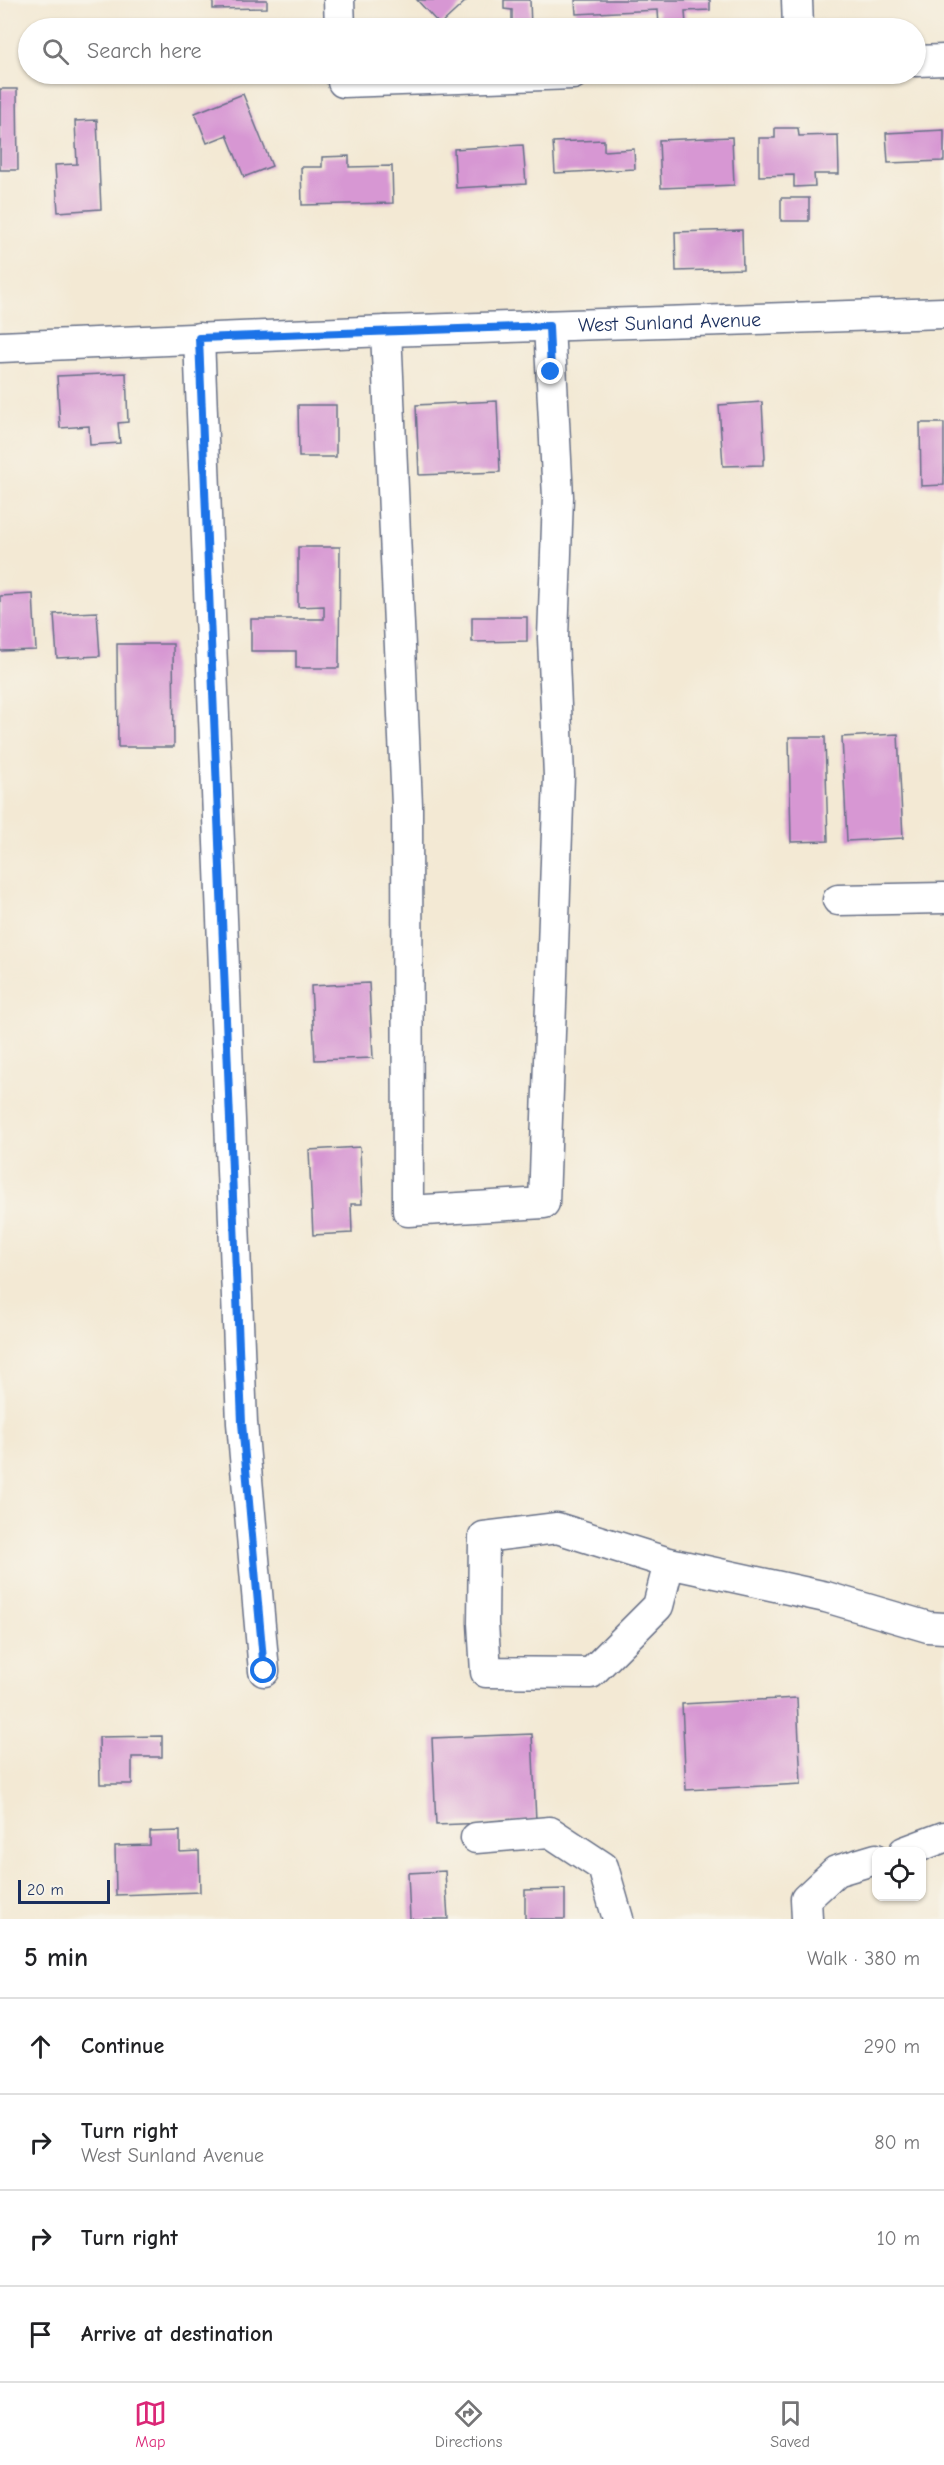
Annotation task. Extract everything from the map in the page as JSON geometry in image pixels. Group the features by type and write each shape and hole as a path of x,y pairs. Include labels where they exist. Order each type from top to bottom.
{"street":[{"path":"339,0 340,18"},
{"path":"797,0 798,18"},
{"path":"926,61 944,60"},
{"name":"West Sunland Avenue","path":"0,347 386,331 944,313"},
{"path":"386,331 407,805 408,1211 544,1203 559,776 554,638 558,497 549,326"},
{"path":"199,338 242,1423 264,1671"},
{"path":"838,900 944,898"},
{"path":"669,1563 658,1606 591,1673 486,1672 483,1623 484,1537 557,1528 669,1563 826,1597 928,1628 944,1628"},
{"path":"476,1838 550,1832 603,1867 618,1919"},
{"path":"915,1847 944,1837"},
{"path":"807,1919 807,1899 836,1871 872,1860"}],"building":[{"path":"213,0 267,0 267,8 213,9"},
{"path":"417,0 467,0 448,18 434,18"},
{"path":"504,0 530,0 531,18 512,18 512,10 504,9"},
{"path":"575,0 710,0 710,10 685,11 686,18 658,18 658,10 576,14"},
{"path":"0,89 17,89 18,170 0,170"},
{"path":"243,94 272,166 244,177 227,135 207,143 195,113"},
{"path":"97,120 101,209 58,212 55,165 77,164 75,121"},
{"path":"775,128 798,128 799,136 838,135 839,174 814,174 815,186 794,187 794,175 759,176 759,138 775,138"},
{"path":"944,130 944,161 888,163 886,133"},
{"path":"732,137 734,185 661,188 659,140"},
{"path":"604,140 604,151 634,149 635,169 555,173 553,142"},
{"path":"523,145 526,184 456,188 454,149"},
{"path":"349,156 349,167 392,166 393,203 302,205 301,167 322,167 322,157"},
{"path":"781,198 809,198 809,221 781,221"},
{"path":"742,230 743,269 676,271 675,232"},
{"path":"126,373 128,422 118,423 120,443 90,445 89,426 60,428 57,376"},
{"path":"497,401 500,472 419,475 416,405"},
{"path":"762,402 765,459 763,465 723,466 719,405"},
{"path":"298,405 336,405 336,457 299,457"},
{"path":"920,423 944,423 944,485 921,486"},
{"path":"298,547 340,547 339,668 296,668 296,651 251,651 251,619 324,619 324,606 298,607"},
{"path":"33,594 36,650 0,651 0,596"},
{"path":"97,612 100,656 57,658 54,614"},
{"path":"472,617 527,617 527,641 472,642"},
{"path":"117,644 173,644 174,747 118,747"},
{"path":"898,734 903,838 847,841 842,737"},
{"path":"789,737 825,737 828,841 791,842"},
{"path":"369,983 373,1058 315,1060 311,986"},
{"path":"360,1147 362,1204 351,1204 352,1233 313,1235 309,1150"},
{"path":"797,1698 801,1784 686,1790 682,1704"},
{"path":"532,1734 536,1821 436,1825 432,1738"},
{"path":"162,1736 162,1757 132,1757 132,1784 100,1784 99,1737"},
{"path":"180,1831 180,1852 199,1851 200,1892 116,1895 115,1846 150,1845 150,1832"},
{"path":"445,1871 448,1919 410,1919 408,1873"},
{"path":"565,1889 565,1919 525,1919 525,1890"}],"route":[{"path":"264,1671 242,1423 199,338 549,326 551,372"}]}
